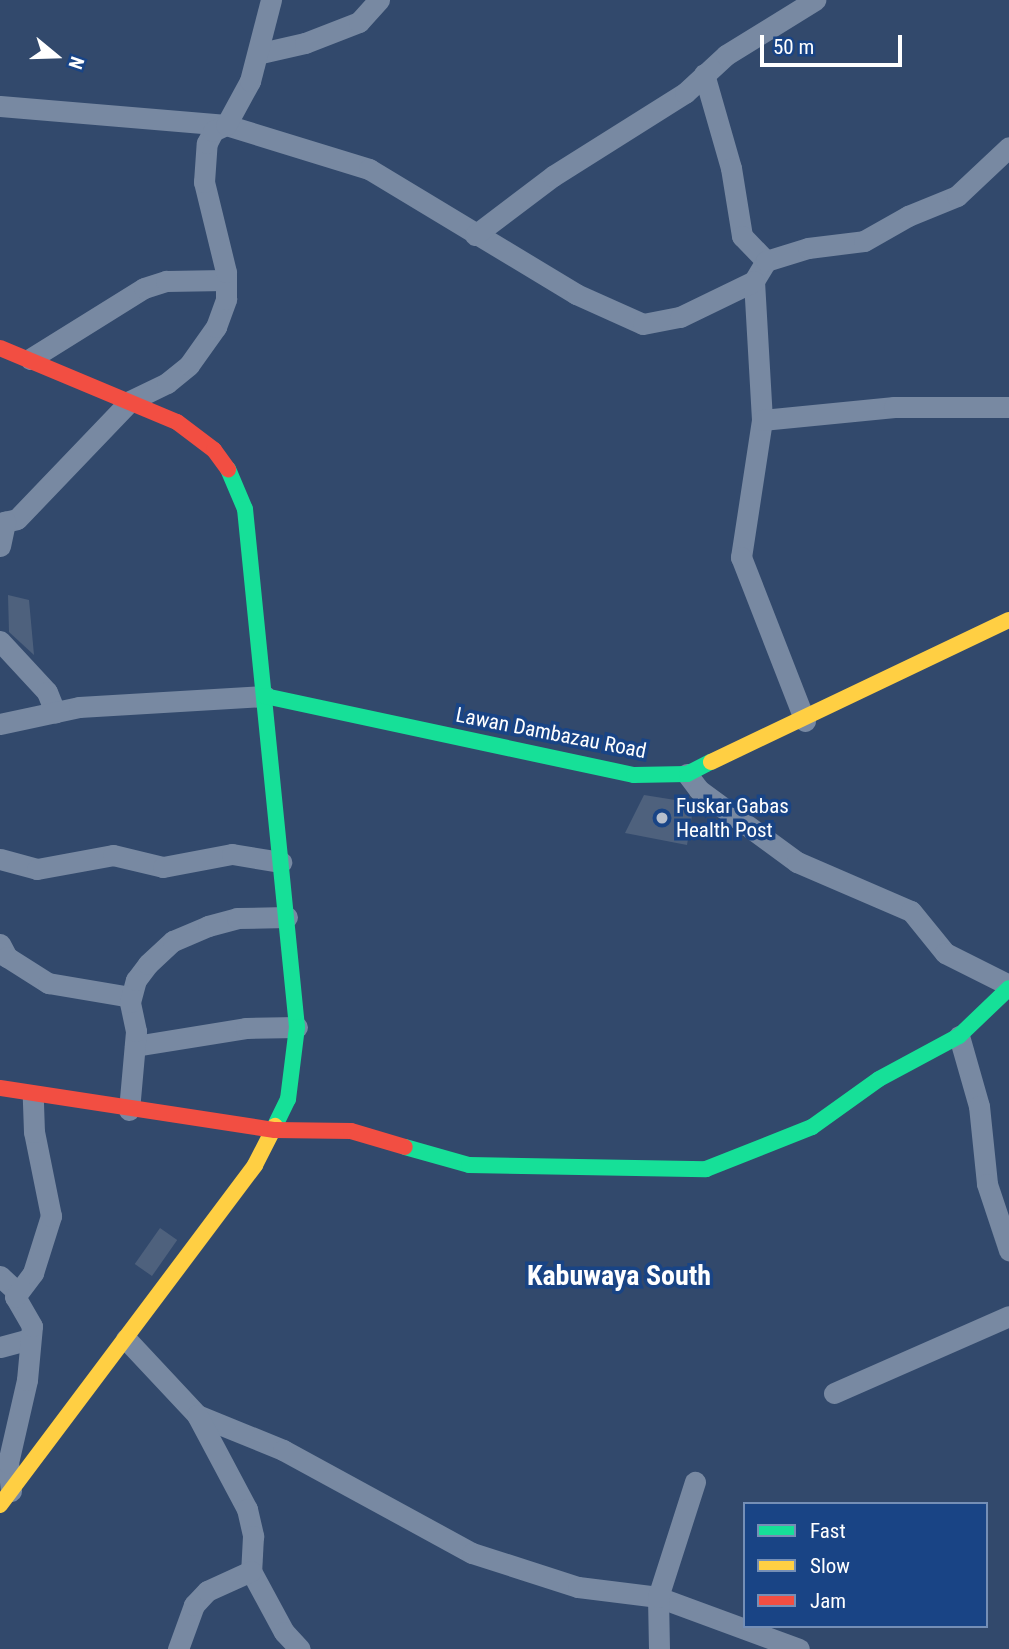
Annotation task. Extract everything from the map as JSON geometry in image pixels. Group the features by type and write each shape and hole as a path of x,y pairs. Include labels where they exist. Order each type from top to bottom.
{"main road":[{"path":"0,348 131,401 199,436 228,466 237,482 245,509 297,1027 288,1099 255,1166 6,1498"},
{"name":"Lawan Dambazau Road","path":"265,696 634,775 687,774 805,721 1009,620"},
{"path":"0,1088 33,1096 275,1130 351,1131 469,1165 706,1169 812,1127 879,1079 959,1036 1009,986"}],"street":[{"path":"0,546 2,523 18,519 131,401 167,383 205,345 226,299 225,280 204,182 206,143 213,131 226,124 261,53 271,0"},
{"path":"261,53 305,43 359,22 379,0"},
{"path":"475,235 553,176 685,93 726,55 815,0"},
{"path":"704,74 731,168 742,236 766,261"},
{"path":"0,106 226,124 369,169 576,294 643,324 691,313 754,281 766,261 808,248 864,241 908,216 957,196 1009,147"},
{"path":"30,359 145,288 166,281 225,280"},
{"path":"754,281 762,420 741,557 805,721"},
{"path":"762,420 894,407 1009,407"},
{"path":"0,641 47,692 55,712"},
{"path":"0,724 55,712 265,696"},
{"path":"687,774 699,790 797,862 911,911 944,953 1009,986"},
{"path":"0,859 37,869 113,855 163,867 232,854 281,862"},
{"path":"129,1110 135,1046 131,997 136,980 148,964 173,942 237,918 287,917"},
{"path":"0,944 7,957 48,983 131,997"},
{"path":"135,1046 246,1028 297,1027"},
{"path":"959,1036 979,1106 987,1184 1009,1250"},
{"path":"6,1498 8,1463 27,1380 32,1320 14,1301 17,1292 33,1273 51,1216 34,1132 33,1096"},
{"path":"0,1276 17,1292"},
{"path":"834,1393 1009,1316"},
{"path":"0,1346 29,1339"},
{"path":"126,1339 197,1415 247,1510 253,1536 251,1571 283,1641 300,1649"},
{"path":"197,1415 283,1450 472,1553 578,1587 658,1597 799,1649"},
{"path":"659,1649 658,1597 695,1482"},
{"path":"178,1649 194,1605 207,1591 251,1571"}],"building":[{"path":"8,595 29,600 34,655 9,632"},
{"name":"Fuskar Gabas Health Post","path":"644,795 694,803 687,845 625,833"},
{"path":"160,1228 177,1240 152,1276 135,1264"}],"traffic: fast":[{"path":"228,469 245,509 297,1027 288,1099 275,1126"},
{"path":"265,696 634,775 687,774 711,762"},
{"path":"405,1147 469,1165 706,1169 812,1127 879,1079 959,1036 1009,988"}],"traffic: slow":[{"path":"711,762 1009,620"},
{"path":"0,1505 255,1165 275,1126"}],"traffic: jam":[{"path":"0,348 177,422 214,450 228,469"},
{"path":"0,1088 275,1130 351,1131 405,1147"}],"place":[{"name":"Fuskar Gabas Health Post","path":"662,818"}],"district":[{"name":"Kabuwaya South","path":"619,1276"}]}
